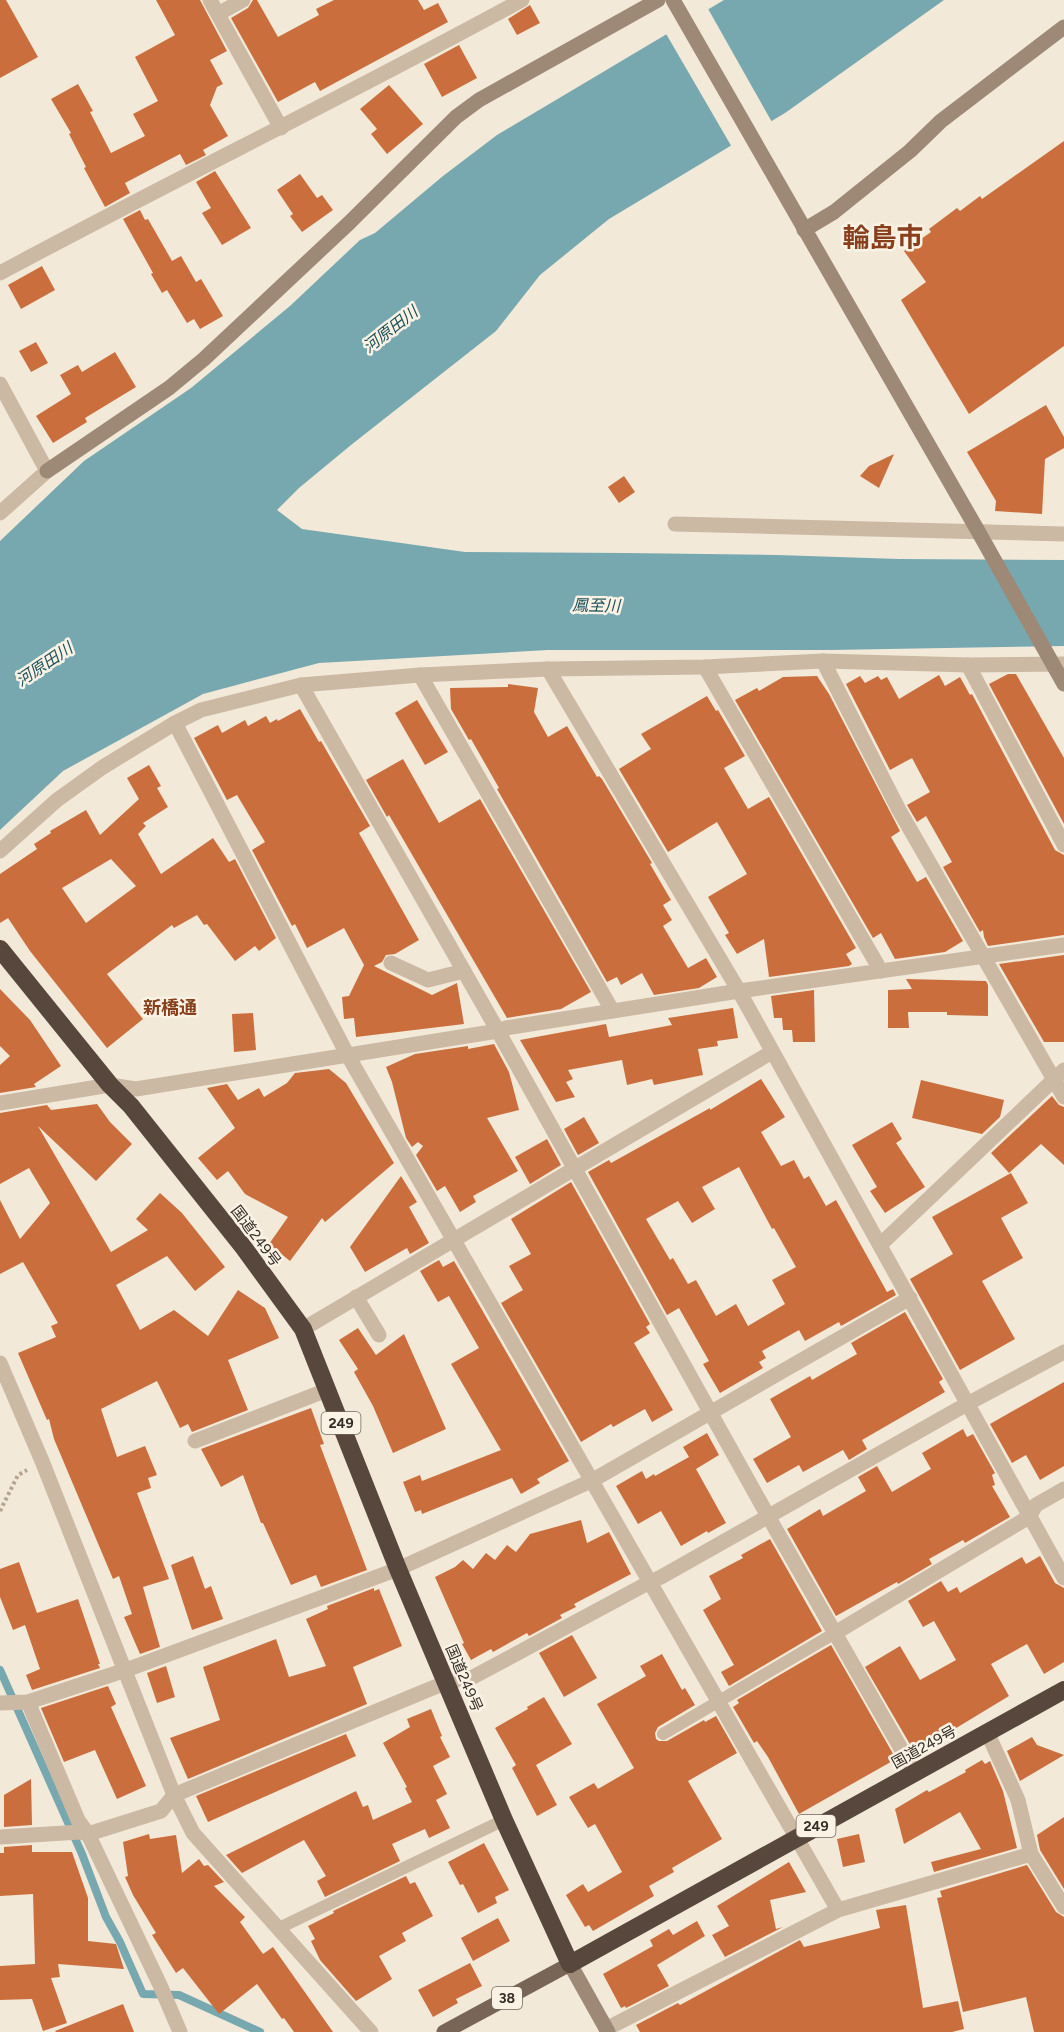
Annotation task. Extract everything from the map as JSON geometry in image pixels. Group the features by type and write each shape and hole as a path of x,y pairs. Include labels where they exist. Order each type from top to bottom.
{"highway":[{"name":"国道249号","path":"0,950 110,1085 131,1106 244,1248 303,1329 398,1569 504,1821 570,1964 1064,1690"}],"main road":[{"name":"38","path":"444,2032 570,1964"}],"street":[{"path":"210,0 281,128"},
{"path":"218,14 243,0"},
{"path":"0,273 522,0"},
{"path":"0,513 47,471 169,388 204,359 349,223 456,117 479,100 658,0"},
{"path":"675,4 978,531 1058,664 1064,684"},
{"path":"804,230 834,212 910,151 941,121 1064,27"},
{"path":"0,384 47,471"},
{"path":"675,524 1064,534"},
{"path":"0,851 66,794 102,767 175,723 201,710 301,685 420,675 548,669 705,668 823,661 969,665 1058,664"},
{"path":"823,661 900,810 981,956 1059,1075 1064,1097"},
{"path":"969,665 1064,845"},
{"path":"705,668 881,971"},
{"path":"548,669 739,991 1064,1578"},
{"path":"420,675 612,1010"},
{"path":"301,685 915,1773"},
{"path":"175,723 348,1054 838,1910"},
{"path":"0,1103 110,1085 136,1089 498,1031 612,1010 1064,945"},
{"path":"391,963 428,980 464,971"},
{"path":"303,1329 772,1052"},
{"path":"880,1245 1059,1075"},
{"path":"356,1297 379,1335"},
{"path":"180,2032 160,1985 78,1820 14,1703 126,1670 398,1569 593,1480 910,1298"},
{"path":"0,1837 84,1833 160,1811 174,1795 447,1682 473,1677 661,1577 967,1404 1064,1352"},
{"path":"0,1363 42,1461 174,1795 194,1833 371,2032"},
{"path":"195,1441 327,1390"},
{"path":"835,1632 1029,1517 1036,1506 1064,1489"},
{"path":"987,1732 1018,1800 1031,1854 1064,1906"},
{"path":"570,1964 607,2030 838,1910 1031,1854"}],"lane":[{"path":"663,1734 835,1632"},
{"path":"279,1928 504,1821"}],"path":[{"path":"0,1511 18,1475 42,1461"}],"water":[{"path":"724,0 944,0 785,113 609,219 540,275 496,331 351,445 299,488 277,510 302,529 465,552 1064,560 1064,646 830,650 548,650 319,663 203,694 63,771 0,830 0,541 84,461 191,388 290,306 360,240 375,233 443,176 497,135"}],"pier":[{"path":"707,7 773,124 733,149 665,32"}],"building":[{"path":"0,0 6,0 38,57 0,78"},
{"path":"156,0 200,0 227,51 210,60 223,84 217,87 210,105 228,136 203,150 206,155 186,165 180,154 125,183 130,193 105,207 84,168 86,167 69,134 71,133 51,99 78,84 93,111 90,112 111,153 145,136 133,114 158,101 135,57 175,35"},
{"path":"253,0 257,0 278,37 319,15 316,9 334,0 418,0 424,10 438,3 448,22 320,91 315,82 278,102 231,18 248,8"},
{"path":"530,5 540,23 517,35 508,19"},
{"path":"459,45 477,78 442,97 424,64"},
{"path":"389,85 423,124 387,154 371,134 377,129 360,109"},
{"path":"1064,141 1064,346 969,414 901,300 926,282 904,251 931,232 929,229 957,208 960,211 980,196 982,199"},
{"path":"215,171 251,228 222,245 202,213 211,208 196,182"},
{"path":"300,174 317,198 322,195 333,210 302,232 290,216 293,214 277,190"},
{"path":"140,210 145,220 148,219 172,261 181,256 196,282 201,279 223,316 200,329 194,319 187,323 167,290 162,293 123,219"},
{"path":"42,266 55,290 21,309 8,285"},
{"path":"36,342 48,363 31,372 19,351"},
{"path":"115,352 136,387 85,418 87,422 53,443 36,416 71,394 60,375 78,365 82,372"},
{"path":"1046,405 1064,437 1064,448 1045,459 1042,514 995,511 996,501 967,452"},
{"path":"894,454 879,488 860,476 869,466"},
{"path":"624,476 635,492 619,503 608,487"},
{"path":"1008,674 1016,674 1064,758 1064,824 989,684"},
{"path":"939,675 945,686 960,677 970,695 972,694 1055,850 1064,855 1064,935 988,946 983,930 980,932 943,867 952,862 926,816 917,822 907,805 930,792 912,758 890,770 846,684 860,676 865,683 878,676 881,680 887,677 899,699"},
{"path":"817,676 829,694 900,831 891,837 917,882 926,877 963,941 945,952 895,959 881,933 873,938 735,700 757,688 759,691 783,677"},
{"path":"508,684 538,688 534,712 548,737 567,726 597,777 602,779 652,863 650,864 671,900 663,905 672,920 663,926 688,968 706,958 717,977 699,988 654,995 642,973 621,985 617,977 607,982 471,739 469,740 451,709 450,688 508,687"},
{"path":"707,696 716,711 718,710 745,756 724,768 748,809 769,797 856,948 846,954 852,964 849,966 769,977 764,939 737,954 725,935 729,933 708,897 747,874 717,822 668,852 619,769 651,749 641,734"},
{"path":"417,700 448,752 425,765 395,713"},
{"path":"300,709 370,826 359,833 419,940 395,954 386,955 382,962 374,966 432,995 457,983 464,1024 356,1037 354,1018 344,1019 342,997 349,996 364,965 344,928 307,948 295,924 292,926 252,850 265,842 237,795 227,800 194,738 218,725 222,733 245,720 248,726 266,716 270,723"},
{"path":"403,759 439,823 480,799 591,992 561,1009 507,1018 389,815 387,817 366,780"},
{"path":"149,765 161,786 157,788 168,807 143,823 146,826 138,834 161,874 213,838 229,862 235,859 276,938 259,951 255,946 235,961 207,924 204,925 197,915 174,928 172,925 107,974 143,1019 107,1048 30,951 8,918 0,923 0,874 37,849 34,844 51,833 50,831 86,810 100,835 139,799 127,778","holes":["111,859 136,886 86,923 62,888"]},
{"path":"1064,955 1064,1042 1044,1042 999,964"},
{"path":"906,979 986,981 988,1016 947,1015 947,1012 908,1012 909,1028 888,1028 888,990 912,989"},
{"path":"0,989 30,1020 61,1066 34,1084 36,1087 0,1093 0,1065 10,1056 0,1046"},
{"path":"814,990 815,1042 793,1042 792,1030 783,1030 782,1018 774,1018 771,996"},
{"path":"733,1008 738,1038 717,1041 718,1046 698,1049 703,1075 654,1085 652,1079 627,1085 622,1060 568,1070 573,1079 566,1082 575,1097 556,1102 520,1040 606,1024 609,1037 672,1025 668,1018"},
{"path":"253,1013 256,1050 234,1052 232,1014"},
{"path":"494,1044 509,1072 519,1110 487,1118 518,1171 473,1196 476,1202 460,1212 445,1186 437,1191 416,1155 423,1146 418,1142 412,1147 406,1138 386,1067 415,1054"},
{"path":"329,1069 346,1083 394,1163 325,1222 322,1218 290,1261 269,1244 288,1217 245,1194 228,1171 217,1180 198,1158 235,1128 207,1088 227,1084 238,1100 259,1088 264,1097 287,1083 295,1073"},
{"path":"761,1079 785,1117 761,1132 781,1166 794,1160 804,1179 809,1176 826,1206 836,1200 887,1292 893,1289 896,1295 841,1326 839,1322 805,1341 799,1330 762,1351 766,1358 759,1362 763,1368 720,1393 703,1364 709,1361 679,1308 667,1315 588,1172 609,1160 611,1163 710,1108 710,1110","holes":["739,1167 772,1229 774,1228 796,1267 772,1280 785,1304 748,1326 736,1304 716,1316 696,1280 688,1284 673,1258 670,1260 646,1219 678,1201 692,1223 715,1209 702,1187"]},
{"path":"921,1080 1004,1100 1000,1117 982,1134 912,1118"},
{"path":"1052,1096 1059,1105 1064,1107 1064,1165 1041,1144 1009,1173 991,1153"},
{"path":"97,1104 110,1122 132,1144 96,1181 38,1126 111,1252 148,1230 136,1219 160,1193 182,1213 225,1267 195,1291 167,1256 116,1285 140,1330 174,1310 208,1336 238,1290 265,1308 279,1338 228,1360 248,1410 192,1432 188,1424 180,1428 157,1381 101,1409 117,1457 145,1446 157,1475 148,1478 151,1488 137,1493 169,1579 143,1587 160,1647 140,1654 124,1617 132,1614 119,1576 113,1579 54,1439 49,1419 47,1420 18,1353 56,1337 51,1326 58,1323 23,1262 0,1274 0,1200 20,1239 50,1203 29,1168 0,1184 0,1113 47,1105 51,1110"},
{"path":"584,1117 599,1143 578,1155 564,1129"},
{"path":"892,1122 902,1139 896,1143 925,1187 885,1213 870,1191 877,1187 852,1145"},
{"path":"547,1139 561,1165 530,1184 515,1157"},
{"path":"1011,1173 1028,1203 1001,1218 1023,1258 982,1281 1015,1339 960,1370 910,1279 953,1254 932,1217"},
{"path":"401,1176 417,1202 409,1207 429,1243 410,1254 407,1248 365,1272 350,1247"},
{"path":"571,1182 650,1324 646,1327 650,1333 634,1343 673,1410 652,1422 645,1409 613,1427 611,1424 581,1442 501,1303 523,1290 509,1266 531,1254 511,1219"},
{"path":"439,1260 443,1267 454,1261 569,1461 537,1479 540,1483 521,1494 512,1478 422,1514 421,1510 415,1512 403,1482 420,1475 422,1481 501,1450 451,1364 479,1348 449,1296 438,1302 420,1271"},
{"path":"905,1312 943,1379 939,1382 945,1392 862,1440 867,1449 849,1460 843,1450 803,1472 799,1465 767,1483 753,1459 791,1437 770,1399 810,1376 812,1380 857,1354 851,1343"},
{"path":"358,1328 376,1355 404,1334 446,1429 393,1453 373,1406 354,1372 358,1369 339,1340"},
{"path":"1064,1382 1064,1466 1040,1480 1026,1455 1012,1463 990,1424"},
{"path":"311,1408 324,1444 320,1445 367,1570 321,1587 316,1575 291,1585 263,1523 261,1523 243,1475 221,1487 201,1449"},
{"path":"963,1429 967,1437 973,1434 995,1473 992,1475 995,1485 992,1486 1010,1517 965,1543 963,1540 929,1559 932,1564 836,1616 787,1529 820,1509 823,1516 866,1491 858,1477 877,1466 892,1492 931,1469 922,1453"},
{"path":"707,1433 719,1455 696,1469 726,1523 681,1546 661,1511 638,1524 616,1486 642,1471 646,1479 654,1474 655,1476 689,1457 683,1447"},
{"path":"581,1520 587,1543 609,1532 631,1574 574,1604 576,1607 560,1615 562,1618 529,1636 527,1633 493,1652 491,1649 471,1660 462,1644 464,1643 435,1577 455,1567 463,1560 473,1569 486,1553 495,1560 507,1545 516,1552 530,1534"},
{"path":"770,1539 822,1631 729,1686 721,1672 734,1665 703,1610 721,1599 709,1576 743,1558 741,1555"},
{"path":"193,1556 205,1589 211,1586 223,1619 192,1630 171,1565"},
{"path":"1040,1556 1055,1583 1064,1588 1064,1662 1044,1674 1027,1644 991,1664 1009,1696 915,1753 865,1667 900,1646 920,1680 956,1660 934,1621 923,1627 908,1601 941,1581 948,1592 957,1587 960,1593 1022,1557 1026,1564"},
{"path":"19,1562 37,1613 78,1599 100,1668 32,1690 26,1675 40,1669 25,1625 13,1630 0,1597 0,1569"},
{"path":"374,1588 374,1591 379,1589 402,1646 353,1667 367,1704 188,1779 170,1738 220,1720 203,1667 276,1639 289,1677 326,1666 306,1619 328,1609 327,1606"},
{"path":"572,1635 597,1678 564,1697 539,1653"},
{"path":"831,1645 896,1759 799,1814 768,1757 757,1741 754,1743 733,1707 739,1703 737,1700"},
{"path":"662,1654 682,1690 685,1688 695,1705 658,1727 655,1733 656,1739 667,1741 704,1720 705,1722 716,1716 737,1753 688,1781 722,1839 672,1868 674,1872 649,1886 654,1896 593,1931 589,1925 585,1927 566,1895 583,1884 588,1892 622,1872 595,1824 588,1828 569,1797 594,1783 598,1789 634,1768 597,1704 646,1676 640,1666"},
{"path":"166,1666 175,1697 157,1703 147,1673"},
{"path":"108,1686 116,1704 111,1707 146,1786 117,1799 95,1750 64,1762 41,1708"},
{"path":"544,1697 572,1744 536,1765 557,1805 537,1816 512,1768 516,1765 495,1728"},
{"path":"431,1709 442,1736 440,1737 450,1757 433,1766 447,1794 436,1800 450,1828 429,1838 425,1829 392,1844 400,1861 325,1897 317,1881 326,1876 304,1840 242,1873 226,1855 356,1791 363,1807 368,1805 373,1820 412,1802 405,1788 407,1787 383,1743 410,1727 407,1719"},
{"path":"346,1734 356,1756 208,1822 196,1796"},
{"path":"1032,1737 1037,1745 1064,1755 1020,1781 1007,1751"},
{"path":"982,1760 985,1764 990,1761 1003,1791 1017,1848 934,1872 931,1862 981,1849 960,1812 904,1844 895,1809 927,1790 929,1792 966,1772 965,1770"},
{"path":"31,1779 32,1825 4,1827 4,1795"},
{"path":"1064,1817 1064,1889 1040,1850 1037,1835"},
{"path":"149,1834 150,1839 176,1835 182,1873 199,1859 224,1882 214,1886 245,1917 240,1922 263,1954 273,1947 333,2032 294,2032 257,1984 219,2014 183,1968 176,1973 152,1935 156,1933 125,1877 128,1876 123,1842"},
{"path":"859,1834 865,1862 843,1867 837,1839"},
{"path":"484,1843 509,1890 495,1897 497,1903 478,1913 448,1862"},
{"path":"32,1845 32,1852 72,1852 88,1898 88,1941 116,1944 124,1969 58,1964 60,1977 51,1978 67,2023 43,2031 32,1999 0,2000 0,1966 35,1964 33,1894 0,1896 0,1853 4,1853 4,1847"},
{"path":"789,1862 806,1892 770,1900 776,1929 783,1927 725,1957 712,1935 729,1926 717,1906"},
{"path":"1027,1865 1056,1912 1064,1917 1064,2032 1034,2032 1026,1997 963,2012 937,1898 942,1897 940,1891"},
{"path":"406,1876 410,1884 415,1882 433,1916 402,1933 406,1941 379,1956 392,1979 356,2001 320,1960 311,1941 315,1939 308,1926 334,1913 333,1911"},
{"path":"906,1905 923,2008 958,2001 964,2029 952,2032 640,2032 636,2025 678,2003 680,2005 800,1940 804,1947 880,1928 876,1910"},
{"path":"498,1918 510,1941 473,1961 461,1938"},
{"path":"697,1921 705,1936 657,1965 669,1986 626,2008 625,2006 621,2008 603,1974 653,1946 650,1940 669,1929 673,1935"},
{"path":"470,1963 482,1986 456,1999 458,2003 433,2017 418,1990"},
{"path":"123,2004 134,2032 55,2031"}],"waterway":[{"path":"0,1670 82,1854 106,1917 143,1994 179,1995 260,2032"}],"district":[{"name":"輪島市","path":"883,238"},
{"name":"新橋通","path":"170,1008"}],"water label":[{"name":"河原田川","path":"390,329"},
{"name":"鳳至川","path":"596,605"},
{"name":"河原田川","path":"44,664"}]}
